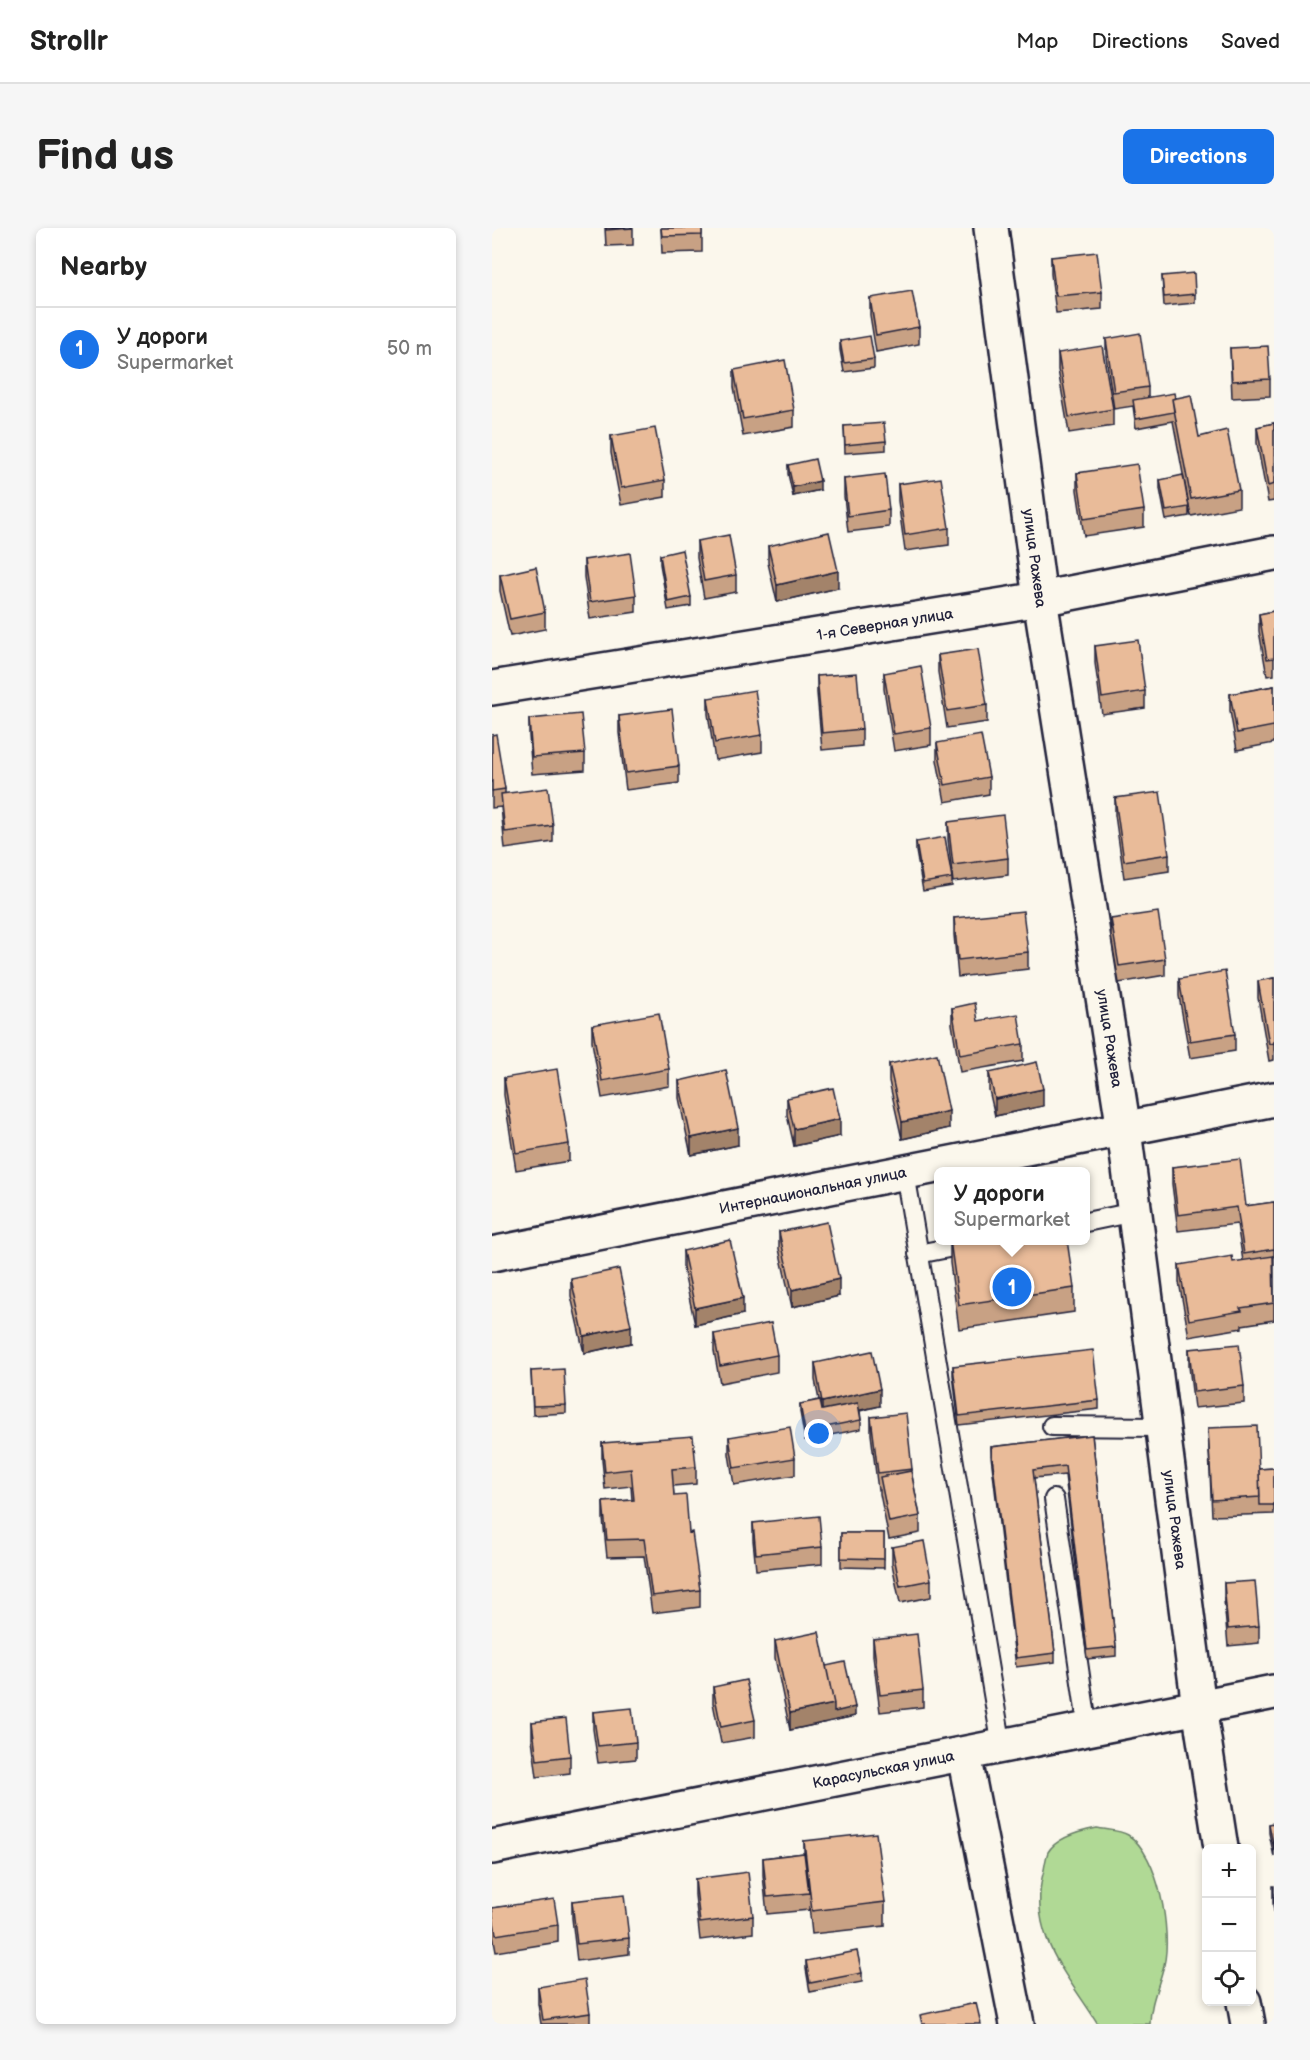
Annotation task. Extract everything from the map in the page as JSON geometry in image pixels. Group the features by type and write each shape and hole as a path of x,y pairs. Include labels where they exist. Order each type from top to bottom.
{"street":[{"name":"улица Ражева","path":"991,228 1040,599 1124,1130 1199,1707 1220,1844"},
{"name":"1-я Северная улица","path":"492,688 1040,599 1274,553"},
{"name":"Интернациональная улица","path":"936,1167 1274,1099"},
{"name":"Интернациональная улица","path":"492,1254 934,1167"},
{"name":"Карасульская улица","path":"492,1847 1274,1692"},
{"path":"964,1755 1017,2024"},
{"path":"1245,2006 1248,2024"}],"lane":[{"path":"905,1173 1002,1747"},
{"path":"1090,1221 1134,1212"},
{"path":"918,1254 964,1245"},
{"path":"1052,1426 1162,1427"},
{"path":"1054,1499 1088,1730"}],"green space":[{"path":"1097,1828 1125,1833 1139,1845 1148,1859 1161,1895 1166,1951 1151,2009 1150,2024 1098,2024 1063,1970 1045,1933 1040,1914 1040,1893 1048,1852 1063,1839"}],"building":[{"path":"606,228 633,228 606,230"},
{"path":"661,228 702,228 702,235 662,236"},
{"path":"1097,252 1102,292 1056,296 1051,257"},
{"path":"1194,273 1195,294 1164,297 1162,276"},
{"path":"912,291 919,327 876,335 870,298"},
{"path":"1140,333 1148,387 1114,392 1106,339"},
{"path":"870,336 874,359 844,363 840,341"},
{"path":"1102,346 1113,409 1069,417 1058,353"},
{"path":"1268,346 1270,379 1232,381 1230,348"},
{"path":"785,360 794,410 743,419 734,370"},
{"path":"1174,393 1175,398 1172,399 1174,412 1136,419 1133,400"},
{"path":"1191,395 1199,437 1227,430 1239,490 1191,499 1172,399"},
{"path":"884,423 886,441 845,445 844,426"},
{"path":"1274,423 1274,484 1268,486 1257,427"},
{"path":"655,428 665,480 621,488 611,436"},
{"path":"815,459 820,481 793,487 788,465"},
{"path":"1137,464 1144,510 1084,519 1077,473"},
{"path":"885,474 889,510 848,516 844,479"},
{"path":"1183,475 1189,507 1166,511 1160,480"},
{"path":"941,478 949,528 905,535 898,484"},
{"path":"829,532 838,571 777,585 768,546"},
{"path":"729,535 736,575 704,581 697,541"},
{"path":"682,550 691,597 668,602 660,555"},
{"path":"630,553 636,595 590,602 584,560"},
{"path":"536,567 545,612 510,619 500,575"},
{"path":"1274,611 1274,658 1267,659 1259,614"},
{"path":"1138,640 1145,691 1102,698 1095,646"},
{"path":"978,649 987,705 947,711 938,655"},
{"path":"921,666 931,728 894,734 884,673"},
{"path":"857,673 862,729 822,733 817,676"},
{"path":"1274,686 1274,726 1237,733 1230,694"},
{"path":"755,690 762,735 715,743 708,698"},
{"path":"672,709 679,766 626,773 619,716"},
{"path":"581,714 585,753 532,757 529,719"},
{"path":"496,734 505,789 492,791 492,735"},
{"path":"981,735 989,777 945,785 937,743"},
{"path":"548,788 553,826 505,832 501,794"},
{"path":"1160,792 1169,854 1124,861 1115,798"},
{"path":"1003,815 1008,858 953,865 948,822"},
{"path":"945,837 952,878 923,883 916,842"},
{"path":"1023,911 1028,952 958,960 954,918"},
{"path":"1158,912 1165,959 1119,966 1111,919"},
{"path":"1225,971 1235,1034 1190,1041 1179,979"},
{"path":"1274,978 1274,1043 1269,1044 1258,981"},
{"path":"975,1003 978,1021 1018,1014 1023,1044 960,1055 952,1008"},
{"path":"659,1013 669,1069 602,1081 592,1025"},
{"path":"937,1054 949,1111 902,1122 889,1064"},
{"path":"1037,1062 1043,1089 995,1099 989,1073"},
{"path":"557,1069 569,1144 516,1153 504,1078"},
{"path":"726,1070 738,1128 691,1138 679,1081"},
{"path":"833,1088 840,1119 794,1129 787,1098"},
{"path":"1240,1159 1246,1206 1274,1202 1274,1249 1244,1254 1237,1207 1178,1215 1172,1167"},
{"path":"827,1222 839,1279 792,1290 779,1232"},
{"path":"730,1240 743,1298 695,1308 683,1251"},
{"path":"951,1245 1068,1245 1074,1288 959,1305"},
{"path":"1232,1256 1233,1262 1273,1256 1274,1303 1189,1320 1179,1265"},
{"path":"619,1269 631,1326 584,1336 571,1279"},
{"path":"771,1323 777,1355 720,1366 714,1334"},
{"path":"1239,1344 1244,1386 1194,1392 1189,1349"},
{"path":"1093,1350 1099,1400 959,1416 953,1366"},
{"path":"872,1351 880,1389 822,1402 815,1363"},
{"path":"564,1369 566,1405 533,1406 531,1371"},
{"path":"820,1400 822,1410 858,1403 861,1420 805,1431 800,1404"},
{"path":"906,1413 912,1469 878,1473 871,1417"},
{"path":"1257,1426 1260,1497 1212,1500 1208,1428"},
{"path":"790,1427 795,1458 734,1468 729,1437"},
{"path":"1092,1435 1116,1647 1087,1650 1065,1466 1033,1470 1055,1653 1016,1658 991,1447"},
{"path":"693,1436 696,1467 672,1469 674,1496 686,1495 689,1533 692,1532 700,1590 652,1596 644,1539 607,1540 603,1502 634,1500 631,1469 605,1472 602,1443"},
{"path":"1274,1468 1274,1505 1260,1505 1259,1469"},
{"path":"911,1471 920,1516 889,1522 880,1477"},
{"path":"819,1516 822,1547 756,1554 753,1523"},
{"path":"841,1533 884,1533 884,1559 841,1558"},
{"path":"924,1541 931,1580 900,1586 892,1547"},
{"path":"1255,1581 1259,1626 1228,1629 1224,1583"},
{"path":"819,1632 834,1704 790,1713 775,1641"},
{"path":"917,1634 923,1690 880,1695 873,1639"},
{"path":"845,1662 855,1707 834,1712 826,1666"},
{"path":"746,1680 755,1720 721,1727 713,1687"},
{"path":"632,1708 636,1742 598,1746 593,1712"},
{"path":"566,1718 570,1756 537,1760 532,1722"},
{"path":"1274,1823 1274,1849 1269,1824"},
{"path":"876,1833 885,1902 812,1911 804,1841"},
{"path":"804,1853 809,1893 767,1897 763,1858"},
{"path":"748,1872 753,1916 700,1923 695,1879"},
{"path":"624,1895 629,1938 577,1944 572,1901"},
{"path":"554,1899 558,1925 496,1935 492,1908"},
{"path":"857,1951 862,1973 810,1983 806,1961"},
{"path":"585,1979 590,2013 543,2020 538,1987"},
{"path":"976,2003 981,2024 922,2024 920,2015"}],"place":[{"name":"У дороги","path":"1012,1287"}]}
